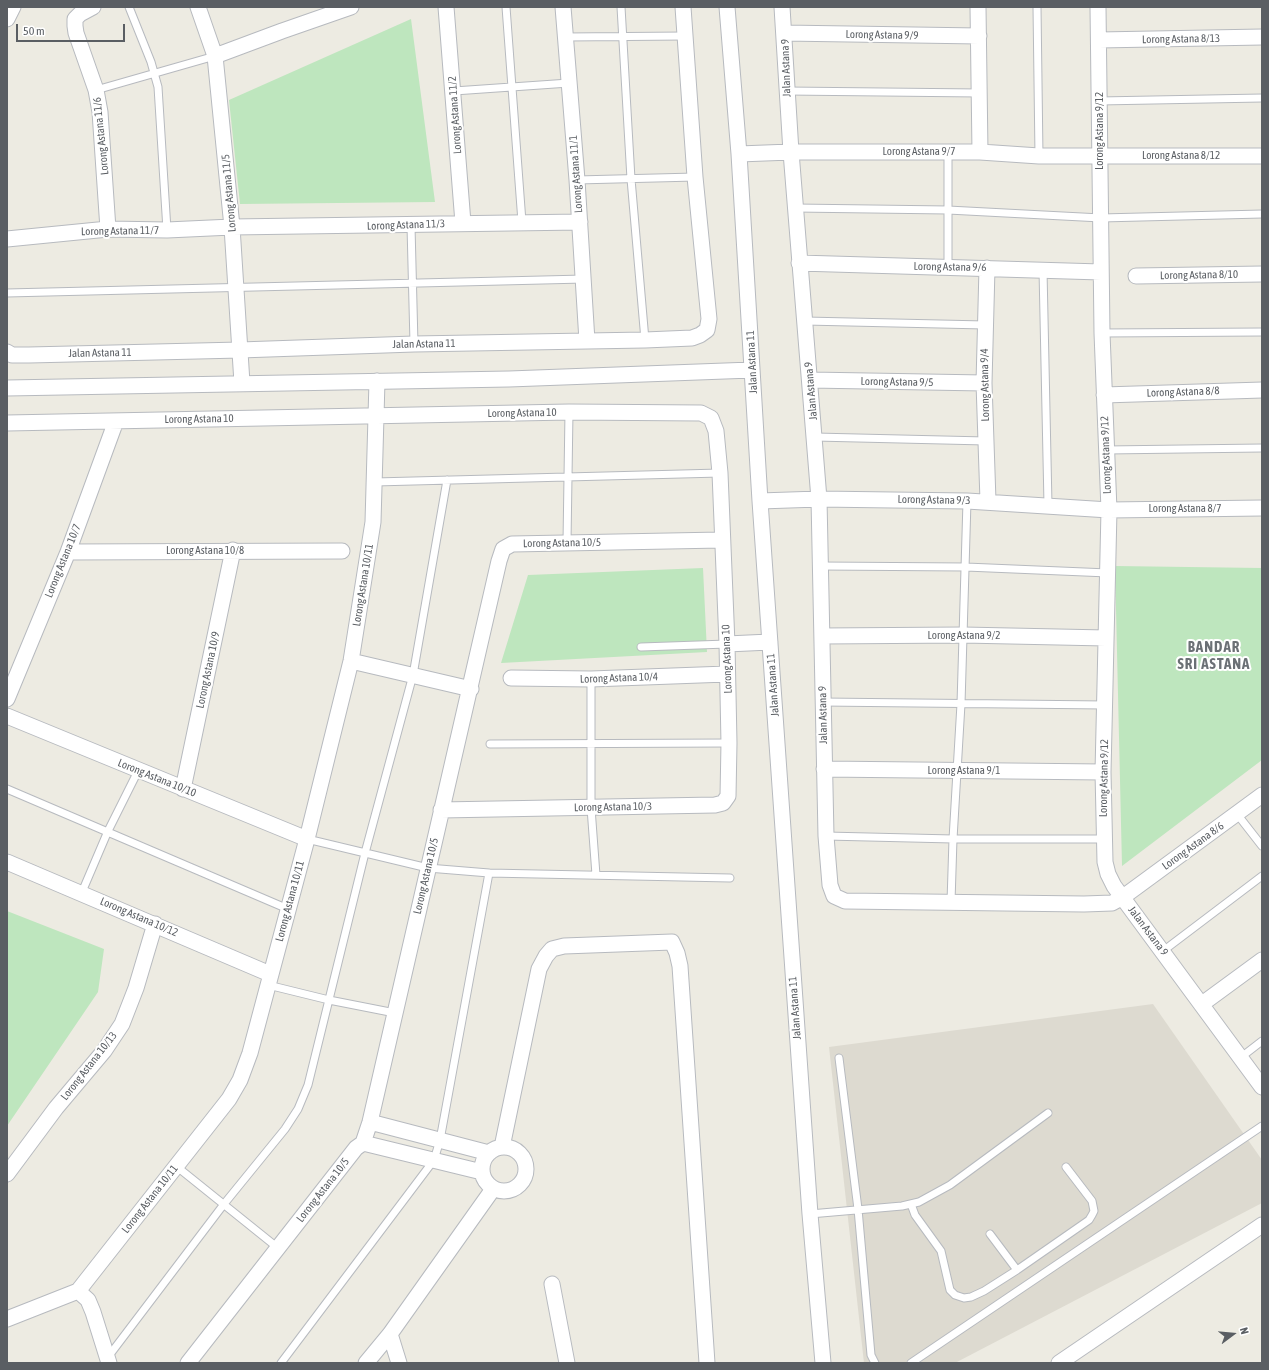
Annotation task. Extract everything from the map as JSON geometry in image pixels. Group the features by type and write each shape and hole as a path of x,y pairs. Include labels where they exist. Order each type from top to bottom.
{"street":[{"path":"7,19 13,7"},
{"name":"Lorong Astana 11/6","path":"93,7 80,14 76,19 75,26 76,33 96,90 100,112 108,229"},
{"name":"Lorong Astana 11/5","path":"198,7 215,56 232,227 242,383"},
{"path":"215,56 351,7"},
{"name":"Lorong Astana 11/2","path":"446,7 454,91 463,223"},
{"name":"Lorong Astana 11/1","path":"563,7 577,180 587,341"},
{"name":"Jalan Astana 11","path":"7,352 12,355 29,355 240,350 414,344 645,340 692,338 700,335 707,330 709,319 695,177 683,7"},
{"name":"Jalan Astana 11","path":"727,7 739,154 760,501 810,1214 823,1363"},
{"name":"Jalan Astana 9","path":"782,7 786,91 819,499 822,702 826,836 830,885 834,896 845,901 1102,904 1112,903 1123,897 1262,1088"},
{"path":"978,7 980,152"},
{"name":"Lorong Astana 9/12","path":"1098,7 1102,333 1109,510 1103,772 1104,839 1105,862 1108,874 1114,886 1123,897"},
{"name":"Lorong Astana 9/9","path":"784,34 979,36"},
{"name":"Lorong Astana 8/13","path":"1099,40 1262,37"},
{"name":"Lorong Astana 9/7","path":"739,154 791,152 980,152 1039,156 1099,156"},
{"name":"Lorong Astana 8/12","path":"1099,156 1262,156"},
{"name":"Lorong Astana 11/3","path":"232,227 411,226 463,223 580,222"},
{"name":"Lorong Astana 11/7","path":"7,240 108,229 167,230 232,227"},
{"name":"Lorong Astana 9/6","path":"799,263 1101,272"},
{"name":"Lorong Astana 9/4","path":"987,268 984,383 988,502"},
{"name":"Lorong Astana 8/10","path":"1136,276 1262,274"},
{"path":"7,388 377,381 752,370"},
{"name":"Lorong Astana 9/5","path":"810,380 984,383"},
{"name":"Lorong Astana 10/11","path":"78,1291 229,1099 240,1080 250,1053 308,839 350,661 373,522 377,381"},
{"name":"Lorong Astana 8/8","path":"1104,395 1262,390"},
{"name":"Lorong Astana 10","path":"7,423 570,412 701,413 711,418 716,431 720,473 721,540 727,644 729,743"},
{"name":"Lorong Astana 10/7","path":"7,699 68,552 116,422"},
{"name":"Lorong Astana 9/3","path":"760,501 819,499 967,501 1109,510"},
{"name":"Lorong Astana 8/7","path":"1109,510 1262,508"},
{"name":"Lorong Astana 10/5","path":"188,1363 356,1148 363,1142 370,1122 503,549 512,544 721,540"},
{"name":"Lorong Astana 10/8","path":"68,552 233,550 342,551"},
{"name":"Lorong Astana 10/9","path":"183,789 233,550"},
{"name":"Lorong Astana 9/2","path":"822,636 963,635 1106,638"},
{"path":"727,644 770,642"},
{"path":"350,661 471,689"},
{"name":"Lorong Astana 10/4","path":"511,678 591,679 727,674"},
{"name":"Lorong Astana 10/10","path":"7,716 138,771 308,839"},
{"name":"Lorong Astana 10/3","path":"442,810 715,805 723,803 728,796 729,743"},
{"name":"Lorong Astana 9/1","path":"824,769 1103,772"},
{"name":"Lorong Astana 8/6","path":"1123,897 1262,795"},
{"name":"Lorong Astana 10/12","path":"7,862 82,892 155,924 269,979"},
{"name":"Lorong Astana 10/13","path":"7,1174 56,1108 104,1051 122,1024 136,988 155,924"},
{"path":"370,1122 440,1140 495,1150 515,1150 520,1154 526,1167 526,1174 523,1180 513,1190 500,1191 493,1189 484,1178 482,1165 495,1150 539,969 546,956 552,949 564,946 672,942 677,953 680,966 707,1363"},
{"path":"1202,1004 1262,960"},
{"path":"363,1142 482,1172"},
{"path":"366,1363 390,1334 493,1189"},
{"path":"1059,1363 1262,1225"},
{"path":"552,1284 567,1363"},
{"path":"7,1319 78,1291 88,1300 108,1360"},
{"path":"390,1334 399,1363"}],"lane":[{"path":"129,7 155,74 158,88 167,230"},
{"path":"506,7 522,222"},
{"path":"621,7 631,179 645,340"},
{"path":"1037,7 1039,156"},
{"path":"566,38 685,36"},
{"path":"96,90 215,56"},
{"path":"454,91 569,83"},
{"path":"786,91 980,93"},
{"path":"1099,101 1262,98"},
{"path":"948,153 948,267"},
{"path":"577,180 695,177"},
{"path":"795,208 948,210 1101,218 1262,214"},
{"path":"411,226 414,283 414,344"},
{"path":"1043,270 1048,505"},
{"path":"7,293 584,279"},
{"path":"805,321 985,325"},
{"path":"1102,333 1262,332"},
{"path":"567,542 570,412"},
{"path":"815,437 986,441"},
{"path":"1106,450 1262,448"},
{"path":"375,482 720,473"},
{"path":"108,1360 224,1204 285,1129 298,1109 308,1085 365,853 413,675 447,480"},
{"path":"951,902 952,839 961,704 967,501"},
{"path":"820,566 966,567 1108,573"},
{"path":"641,647 727,644"},
{"path":"591,679 591,808 596,875"},
{"path":"822,702 1105,705"},
{"path":"490,744 729,743"},
{"path":"82,892 108,831 138,771"},
{"path":"7,789 288,909"},
{"path":"1237,814 1262,846"},
{"path":"826,836 952,839 1104,839"},
{"path":"308,839 428,868 489,873 730,878"},
{"path":"281,1363 434,1160 440,1140 489,873"},
{"path":"1163,951 1262,876"},
{"path":"269,979 329,1000 395,1013"},
{"path":"1240,1058 1262,1042"},
{"path":"839,1058 858,1209 871,1355 875,1363"},
{"path":"810,1214 919,1202 950,1185 1048,1113"},
{"path":"911,1363 1262,1126"},
{"path":"176,1166 278,1248"},
{"path":"911,1204 915,1215 941,1251 950,1290 955,1295 964,1298 971,1297 984,1291 1017,1270 1089,1220 1092,1216 1094,1211 1092,1201 1066,1167"},
{"path":"990,1234 1017,1270"}],"shaded area":[{"path":"1153,1004 1262,1160 1262,1203 955,1363 864,1363 829,1047"}],"green space":[{"path":"411,19 435,202 240,204 229,100"},
{"path":"1115,566 1262,568 1262,760 1122,866"},
{"path":"703,568 707,652 501,663 528,575"},
{"path":"7,911 104,949 98,992 7,1126"}],"district":[{"name":"BANDAR SRI ASTANA","path":"1214,656"}]}
